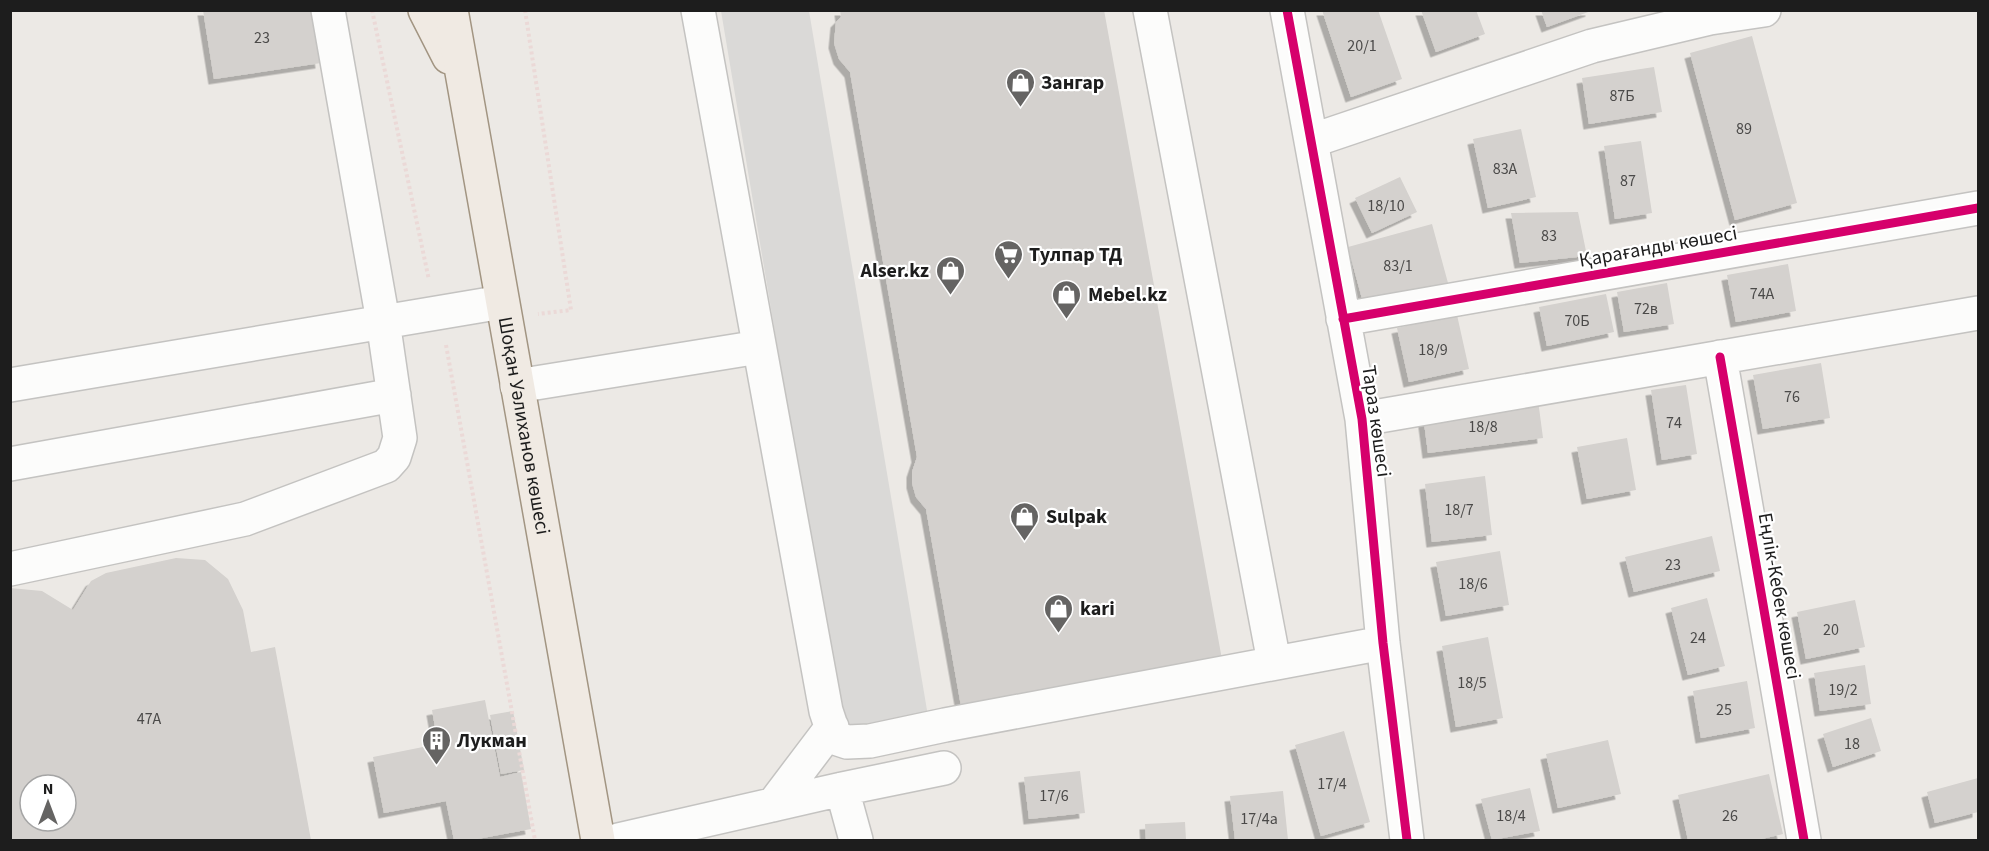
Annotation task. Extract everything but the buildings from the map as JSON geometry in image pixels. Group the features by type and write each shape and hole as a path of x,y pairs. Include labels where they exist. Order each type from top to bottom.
{"main road":[{"path":"424,10 464,87"},
{"name":"Шоқан Уәлиханов көшесі","path":"451,10 598,840"}],"street":[{"path":"10,569 245,519 386,466 394,457 400,438 394,395 328,10"},
{"path":"698,10 826,711 835,738 847,742 870,741 1383,643"},
{"path":"1150,10 1274,662"},
{"name":"Тараз көшесі","path":"1287,10 1362,419 1383,643 1407,840"},
{"path":"1311,141 1592,46 1710,18 1764,10"},
{"name":"Қарағанды көшесі","path":"1343,319 1978,208"},
{"path":"10,385 502,302"},
{"path":"1362,419 1978,313"},
{"path":"517,386 759,347"},
{"name":"Еңлік-Кебек көшесі","path":"1720,357 1804,840"},
{"path":"10,464 394,395"},
{"path":"773,805 832,727"},
{"path":"618,840 944,768"},
{"path":"842,789 856,840"}],"path":[{"path":"372,10 436,314 443,332 535,840"},
{"path":"525,10 571,310"}],"shaded area":[{"path":"721,11 809,11 929,722 843,737"}],"cycle path":[{"path":"1287,10 1362,419 1383,643 1407,840"},
{"path":"1343,319 1978,208"},
{"path":"1720,357 1804,840"}],"place":[{"name":"Зангар","path":"1020,108"},
{"name":"Тулпар ТД","path":"1008,280"},
{"name":"Alser.kz","path":"950,296"},
{"name":"Mebel.kz","path":"1067,320"},
{"name":"Sulpak","path":"1025,542"},
{"name":"kari","path":"1059,634"},
{"name":"Лукман","path":"436,766"}]}
